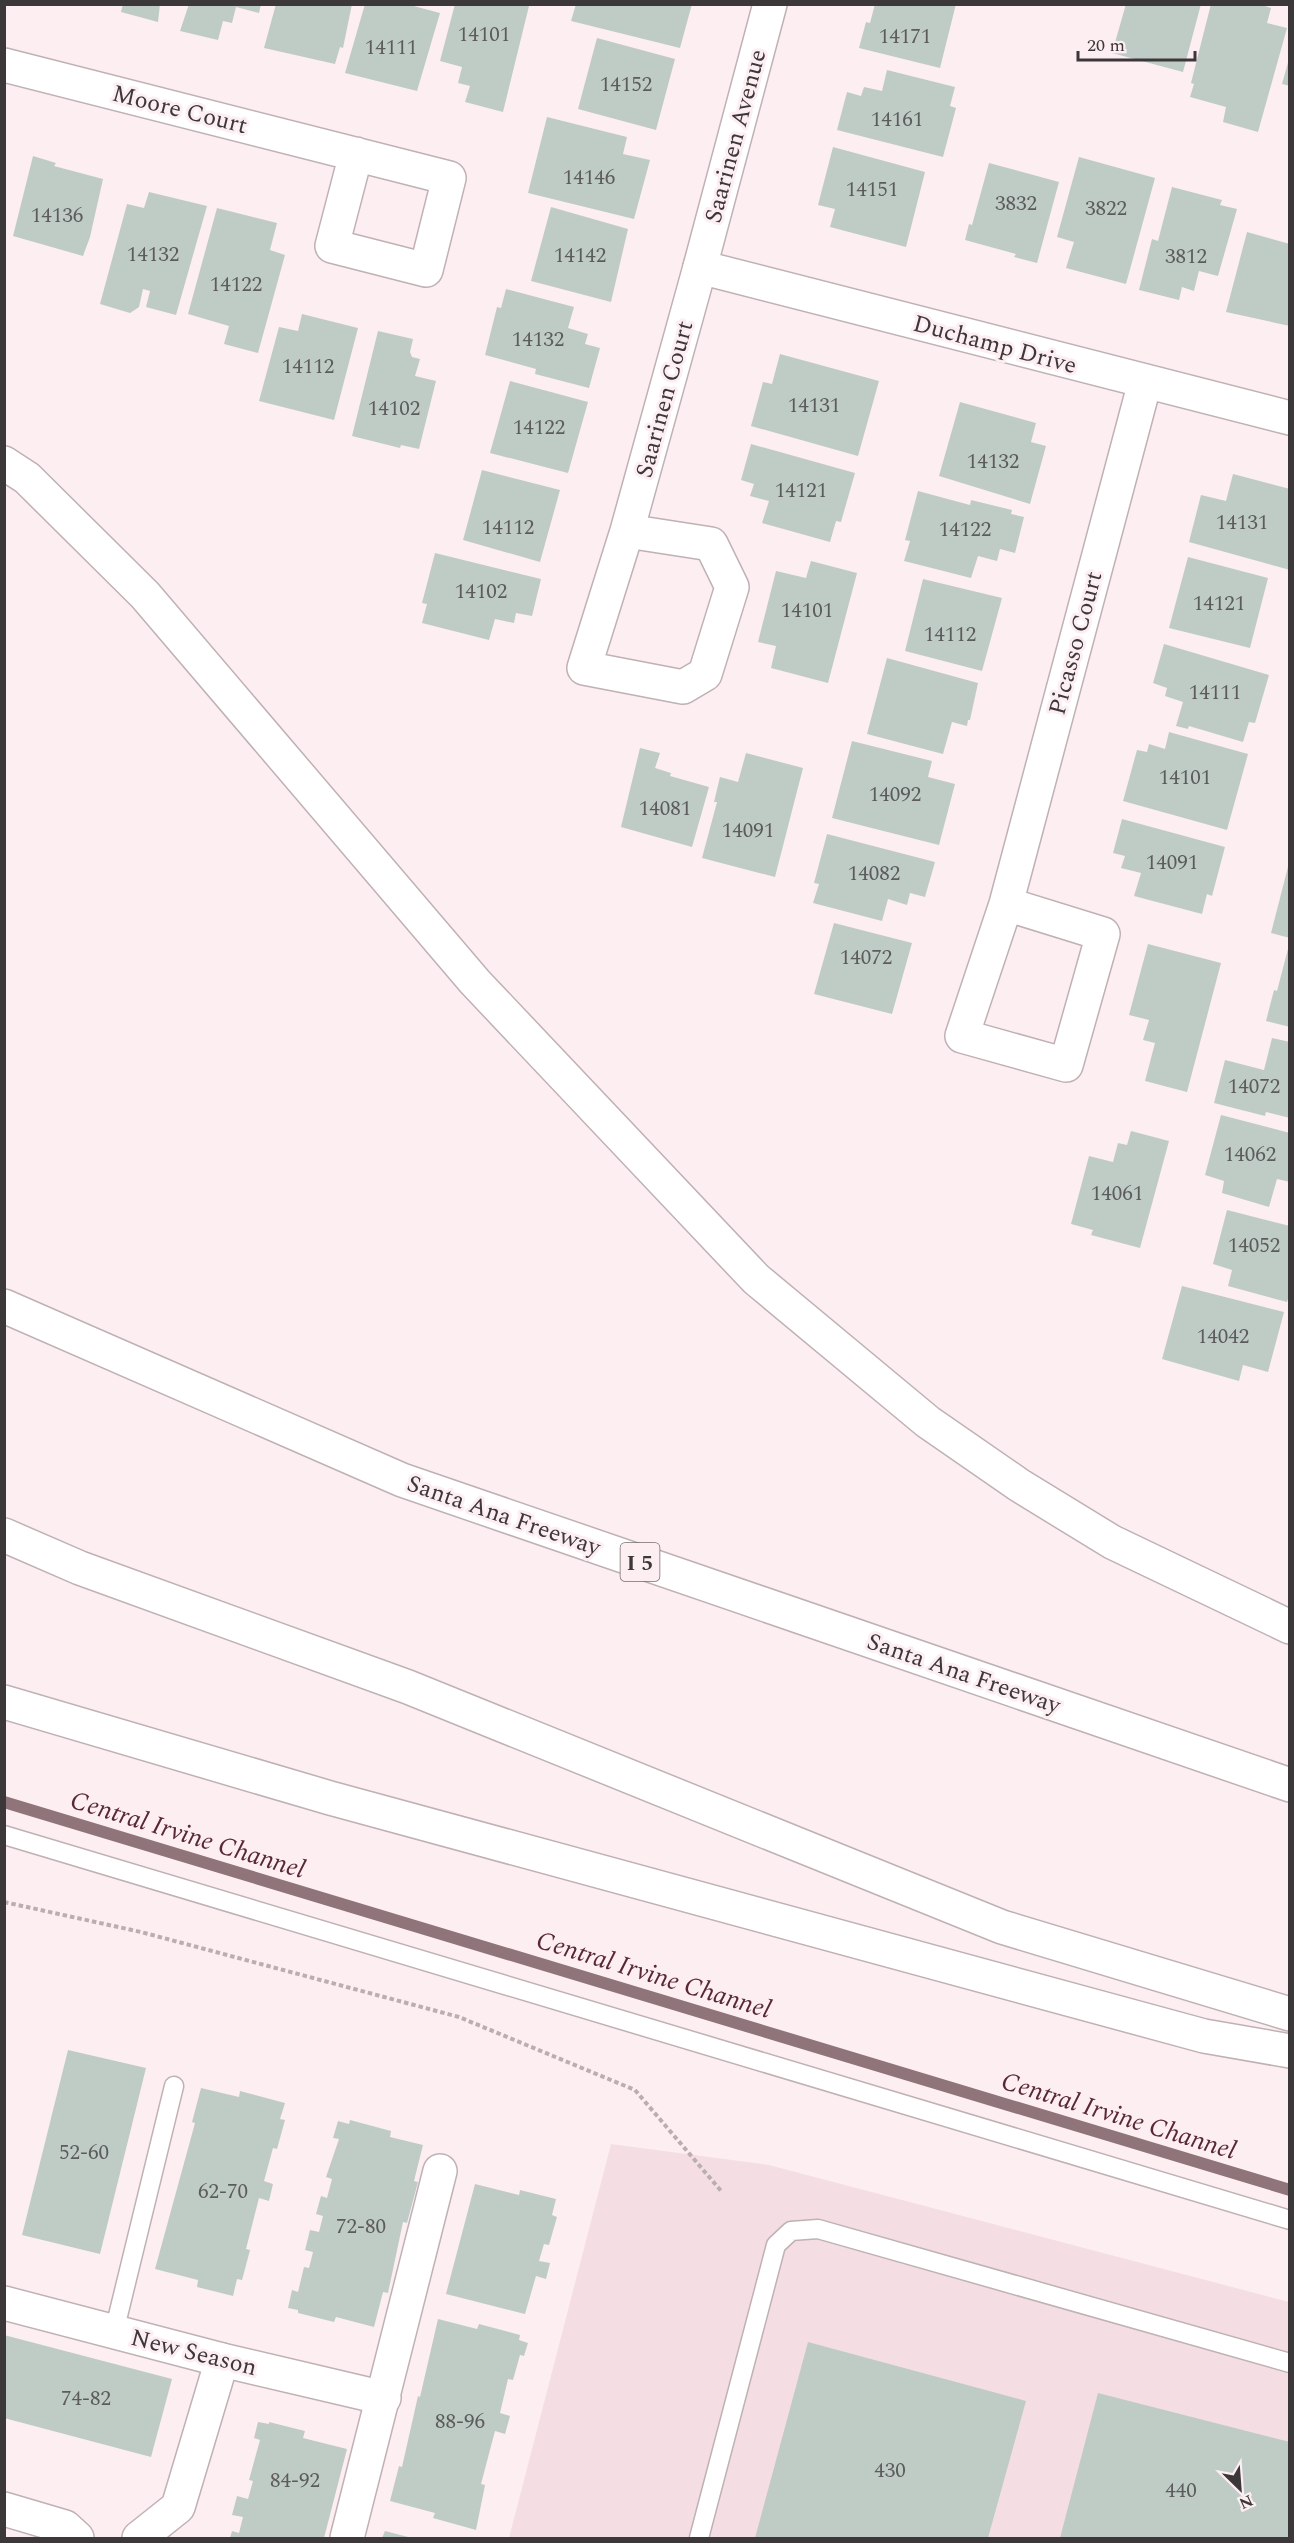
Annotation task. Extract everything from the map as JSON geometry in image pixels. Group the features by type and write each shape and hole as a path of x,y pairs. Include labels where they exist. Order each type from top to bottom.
{"main road":[{"name":"Saarinen Avenue","path":"700,267 770,4"},
{"name":"Moore Court","path":"4,65 356,154"},
{"name":"Duchamp Drive","path":"700,267 1290,418"},
{"name":"Saarinen Court","path":"627,531 711,544 732,587 705,674 683,687 584,668 627,531 700,267"},
{"name":"Picasso Court","path":"1006,904 1103,934 1066,1065 962,1036 1006,904 1145,382"},
{"path":"4,463 27,478 145,595 475,982 756,1279 928,1422 1019,1485 1112,1542 1290,1627"},
{"name":"Santa Ana Freeway","path":"4,1306 402,1480 1290,1785"},
{"path":"4,1535 80,1568"},
{"path":"4,1542 408,1687 1002,1927 1290,2014"},
{"path":"4,1702 330,1798 1204,2036 1290,2051"},
{"path":"347,2538 440,2171"},
{"name":"New Season","path":"4,2303 222,2360 384,2398"},
{"path":"139,2538 178,2507 222,2360"},
{"path":"4,2509 65,2527 77,2538"}],"lane":[{"path":"4,1835 1290,2220"},
{"path":"114,2332 174,2086"},
{"path":"699,2538 776,2245 791,2231 818,2229 1290,2363"}],"path":[{"path":"4,1902 141,1932 459,2017 635,2090 722,2192"}],"shaded area":[{"path":"611,2144 769,2165 1289,2302 1289,2538 509,2538"}],"building":[{"path":"123,4 160,4 158,22 121,12"},
{"path":"189,4 261,4 259,13 236,7 232,23 223,21 218,40 180,31"},
{"path":"276,4 352,4 343,48 340,47 335,64 264,48"},
{"path":"365,4 406,4 440,13 417,91 345,73"},
{"path":"455,4 529,6 503,112 465,102 470,86 458,83 462,67 440,61"},
{"path":"576,4 692,4 680,48 571,21"},
{"path":"875,4 956,4 940,68 859,48 866,22 870,23"},
{"path":"1126,4 1201,4 1183,72 1112,53"},
{"path":"1211,4 1259,4 1271,8 1267,23 1287,28 1258,132 1223,122 1226,107 1190,97 1194,84 1191,83"},
{"path":"597,38 675,59 656,130 578,109"},
{"path":"1290,59 1290,86 1282,84"},
{"path":"887,70 955,87 950,106 956,108 943,157 837,130 847,92 861,96 864,87 882,91"},
{"path":"547,117 627,137 623,154 650,160 634,219 528,193"},
{"path":"833,147 925,172 906,247 830,227 835,209 818,205"},
{"path":"33,156 56,163 54,166 103,179 90,237 83,256 13,236"},
{"path":"1079,157 1155,178 1126,284 1066,268 1074,242 1057,237"},
{"path":"989,163 1059,182 1037,263 1014,257 1016,254 965,240 969,224 972,225"},
{"path":"1172,187 1222,200 1220,205 1237,209 1218,276 1199,271 1194,291 1182,287 1179,300 1139,290 1152,239 1158,241"},
{"path":"149,192 207,206 176,315 146,307 150,291 143,289 139,307 130,313 100,304 127,204 144,208"},
{"path":"551,207 628,229 611,302 531,281"},
{"path":"217,208 277,223 270,250 285,255 258,353 224,344 229,326 188,314"},
{"path":"1247,232 1290,244 1290,326 1226,312"},
{"path":"506,289 574,307 568,328 588,334 585,344 600,348 589,388 535,374 536,369 485,355 497,307 501,308"},
{"path":"302,314 358,328 334,420 259,401 279,327 298,331"},
{"path":"378,331 413,339 410,352 412,357 420,359 415,376 436,381 419,449 401,445 400,448 352,436"},
{"path":"780,354 879,381 858,456 751,426 763,382 772,384"},
{"path":"510,381 588,402 568,473 490,453"},
{"path":"960,402 1036,423 1031,442 1046,446 1030,504 939,476"},
{"path":"751,444 855,473 841,522 836,521 830,542 762,523 769,501 750,496 754,484 741,480"},
{"path":"482,470 560,490 540,562 463,540"},
{"path":"1233,474 1290,489 1290,570 1189,542 1201,495 1226,501"},
{"path":"918,491 970,505 971,500 1012,510 1011,514 1024,517 1015,553 1000,549 997,561 978,556 971,578 904,561 910,541 905,540"},
{"path":"435,553 541,579 532,616 516,613 514,623 495,619 489,640 422,623 427,604 422,603"},
{"path":"1188,557 1268,578 1250,648 1169,628"},
{"path":"811,561 857,573 828,683 771,668 776,646 758,642 776,571 806,578"},
{"path":"923,579 1002,598 982,671 905,651"},
{"path":"1164,644 1269,675 1255,723 1249,722 1243,742 1189,726 1188,729 1176,726 1183,702 1165,696 1167,688 1153,683"},
{"path":"887,658 978,683 970,720 967,726 952,722 943,754 867,734"},
{"path":"1169,732 1248,754 1227,830 1123,801 1137,750 1147,752 1149,744 1165,749"},
{"path":"852,741 932,761 928,777 955,784 939,845 832,818"},
{"path":"640,748 660,753 655,768 671,773 670,776 709,787 692,847 621,827"},
{"path":"746,753 803,768 775,877 702,858 717,802 714,802 720,777 738,782"},
{"path":"1122,819 1225,847 1212,896 1207,894 1202,914 1134,896 1141,873 1121,868 1125,856 1113,853"},
{"path":"827,834 935,862 925,897 910,893 907,905 888,899 882,921 813,903 819,884 814,883"},
{"path":"1290,863 1290,938 1271,933"},
{"path":"834,923 912,943 892,1014 814,994"},
{"path":"1148,944 1221,963 1187,1092 1145,1081 1155,1043 1143,1040 1149,1020 1129,1015"},
{"path":"1289,945 1290,1027 1266,1021 1274,990 1277,991"},
{"path":"1272,1038 1290,1042 1290,1118 1266,1112 1265,1116 1214,1103 1225,1060 1264,1070"},
{"path":"1221,1115 1290,1133 1290,1182 1277,1179 1269,1207 1222,1193 1224,1181 1205,1175"},
{"path":"1131,1131 1169,1141 1140,1248 1091,1235 1093,1230 1071,1224 1089,1156 1113,1162 1118,1143 1127,1145"},
{"path":"1227,1210 1290,1226 1290,1293 1287,1302 1228,1286 1232,1270 1213,1264"},
{"path":"1182,1286 1284,1312 1268,1372 1243,1365 1239,1381 1162,1359"},
{"path":"68,2050 146,2068 100,2254 22,2235"},
{"path":"201,2088 239,2097 240,2091 285,2103 280,2119 285,2120 277,2149 273,2148 264,2181 273,2184 269,2201 259,2198 246,2249 250,2250 242,2280 237,2279 233,2296 197,2287 198,2280 155,2269 195,2123 192,2122"},
{"path":"350,2120 391,2131 390,2137 423,2145 414,2181 418,2182 407,2223 403,2222 388,2293 383,2292 374,2327 336,2317 334,2322 298,2313 298,2310 288,2308 292,2290 298,2292 304,2267 309,2268 313,2252 305,2250 310,2230 319,2232 323,2216 316,2214 321,2196 327,2198 332,2179 326,2177 339,2139 333,2138 338,2121 349,2124"},
{"path":"475,2184 519,2195 520,2190 556,2199 552,2215 557,2217 549,2245 544,2244 539,2261 550,2263 546,2279 536,2276 525,2314 446,2294"},
{"path":"438,2319 477,2329 479,2324 520,2335 519,2340 528,2343 524,2356 520,2355 513,2380 508,2379 500,2413 510,2416 505,2434 495,2431 481,2484 485,2485 476,2530 433,2518 435,2513 390,2501 399,2466 402,2467"},
{"path":"4,2335 172,2379 151,2457 4,2418"},
{"path":"808,2342 1026,2401 988,2538 755,2538"},
{"path":"1098,2393 1290,2442 1290,2538 1060,2538"},
{"path":"258,2422 269,2424 269,2422 305,2431 303,2438 347,2449 324,2538 230,2538 232,2531 239,2533 243,2517 232,2515 237,2496 248,2499 253,2481 249,2480 260,2440 254,2438"},
{"path":"385,2531 412,2538 382,2538"}],"waterway":[{"name":"Central Irvine Channel","path":"4,1802 1290,2190"}]}
